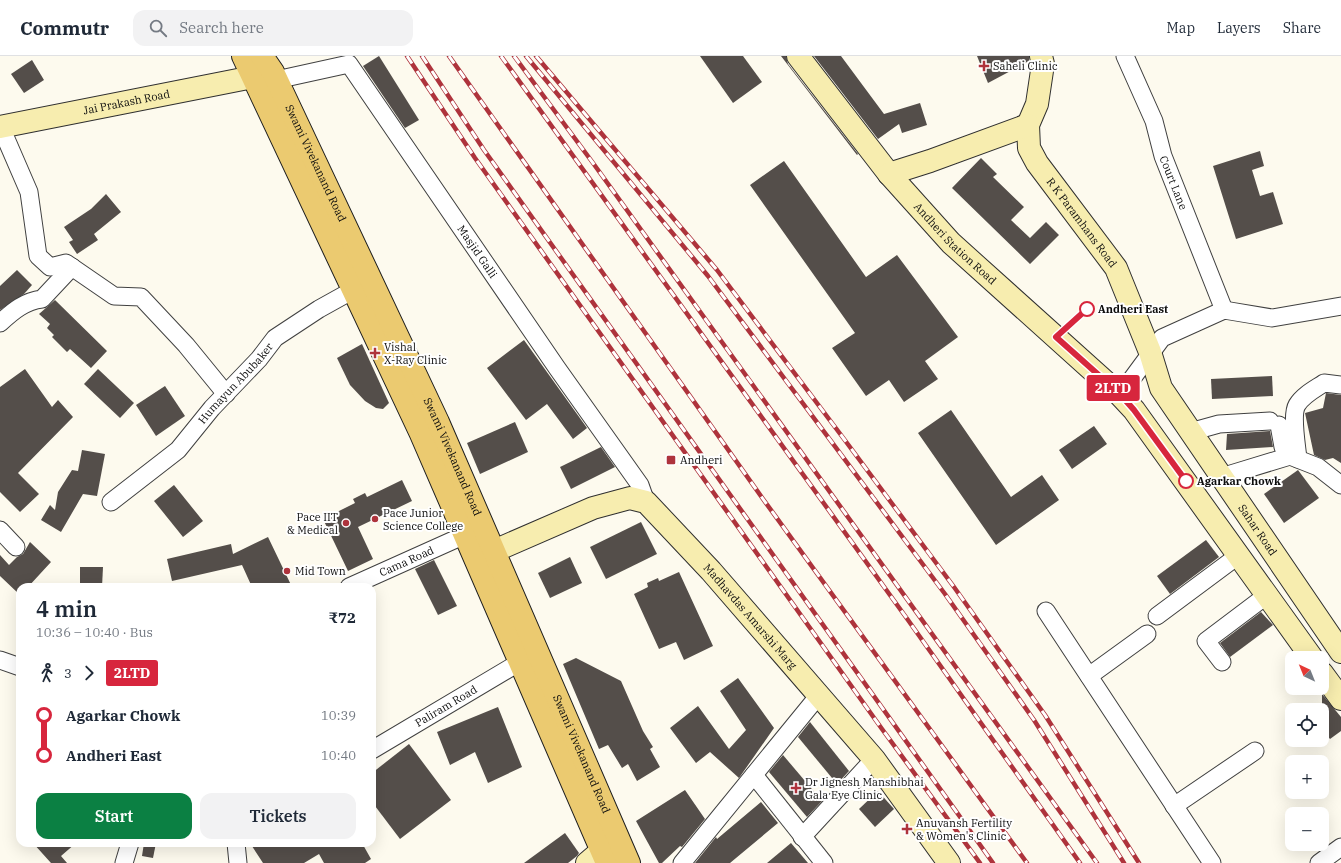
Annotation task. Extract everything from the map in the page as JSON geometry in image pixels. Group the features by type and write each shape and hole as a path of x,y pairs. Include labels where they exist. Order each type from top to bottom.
{"main road":[{"name":"Swami Vivekanand Road","path":"242,56 362,285 438,422 630,863"},
{"name":"Swami Vivekanand Road","path":"262,56 276,80 362,285 421,434 520,662 598,859"},
{"name":"Andheri Station Road","path":"798,56 889,174 951,243 1127,402"},
{"name":"R K Paramhans Road","path":"1041,56 1043,64 1037,104 1028,125 1030,148 1037,163 1116,268 1150,352 1161,388"},
{"name":"Jai Prakash Road","path":"0,126 253,77"},
{"path":"889,174 1028,125"},
{"path":"1161,388 1127,402 1307,651"},
{"name":"Sahar Road","path":"1161,388 1341,652"},
{"path":"475,559 593,508 630,498 646,502"},
{"name":"Madhavdas Amarshi Marg","path":"646,502 711,571 874,759 949,863"},
{"path":"1329,683 1341,699"}],"street":[{"name":"Court Lane","path":"1125,56 1154,121 1163,156 1224,310"},
{"name":"Masjid Galli","path":"276,80 349,64 557,368 628,467 640,485 646,502"},
{"path":"0,126 29,192 38,256 50,267 66,263 114,296 141,297 186,345 226,394"},
{"path":"0,323 14,309 34,300 42,299 72,267"},
{"name":"Humayun Abubaker","path":"111,502 178,450 226,394 259,359 275,338 319,309 362,285"},
{"path":"1127,402 1150,352 1162,338 1224,310 1272,318 1341,306"},
{"path":"1294,457 1297,406 1311,392 1324,383 1341,384"},
{"path":"1190,432 1219,424 1274,423 1283,447 1294,457 1318,467 1341,485"},
{"path":"1221,477 1294,457"},
{"name":"Cama Road","path":"358,583 484,526"},
{"path":"0,530 16,546"},
{"path":"1157,616 1239,555"},
{"path":"1222,662 1206,640 1267,595"},
{"path":"1046,611 1212,863"},
{"path":"1089,676 1147,634"},
{"path":"0,660 16,666"},
{"name":"Paliram Road","path":"376,748 520,662"},
{"path":"682,863 690,850 754,775 819,695"},
{"path":"1174,806 1255,751"},
{"path":"802,837 874,759"},
{"path":"754,775 824,863"},
{"path":"124,863 129,847"},
{"path":"236,847 238,863"},
{"path":"1318,863 1341,847"}],"building":[{"path":"379,56 419,120 405,128 363,66"},
{"path":"700,56 743,56 762,82 733,103"},
{"path":"781,56 786,56 788,64 858,154 857,155"},
{"path":"814,56 841,56 884,114 920,103 927,125 902,133 899,124 878,139"},
{"path":"977,56 1029,56 1029,61 988,83"},
{"path":"32,60 44,80 24,93 11,74"},
{"path":"1260,151 1264,166 1252,170 1260,196 1273,192 1283,224 1236,239 1213,166"},
{"path":"981,158 997,174 993,177 1024,207 1011,220 1030,238 1046,222 1059,235 1030,264 952,188"},
{"path":"784,161 866,277 897,255 958,337 925,361 938,379 904,402 889,380 866,396 832,348 855,333 750,185"},
{"path":"106,194 121,212 94,234 98,240 77,254 69,242 73,240 64,227 91,209"},
{"path":"17,270 32,285 24,294 0,310 0,286"},
{"path":"55,300 107,351 91,368 70,349 67,352 52,337 54,335 47,328 50,324 39,314"},
{"path":"524,340 587,428 573,439 547,404 526,420 487,368"},
{"path":"362,344 389,403 383,409 376,408 365,401 350,385 337,358"},
{"path":"25,369 52,407 58,400 73,417 18,473 39,494 20,512 0,492 0,387"},
{"path":"98,369 134,403 120,418 84,384"},
{"path":"1272,376 1273,396 1212,399 1211,379"},
{"path":"165,386 185,416 156,436 136,405"},
{"path":"1326,393 1341,395 1341,463 1333,458 1325,460 1314,455 1305,413 1323,408"},
{"path":"951,410 1011,497 1042,475 1059,500 996,545 918,433"},
{"path":"515,422 528,452 480,474 467,443"},
{"path":"1094,426 1107,444 1072,469 1059,450"},
{"path":"1270,431 1273,447 1226,450 1227,434"},
{"path":"601,447 615,467 571,489 560,467"},
{"path":"82,450 105,454 97,496 83,494 61,532 41,520 50,505 55,510 58,492 72,470 78,471"},
{"path":"1298,470 1319,498 1284,523 1264,494"},
{"name":"Pace IIT & Medical","path":"402,480 412,501 358,527 373,559 348,571 323,519 355,503 353,499 365,493 367,497"},
{"path":"174,485 203,521 183,537 154,501"},
{"path":"641,522 657,554 606,579 590,547"},
{"path":"268,537 290,583 250,583 242,565 172,581 167,559 231,544 233,554"},
{"path":"1206,540 1219,557 1170,594 1157,576"},
{"path":"30,542 51,562 32,583 16,583 16,591 0,576 0,555 9,565 17,557 23,554"},
{"path":"570,557 582,583 550,598 538,573"},
{"path":"434,560 457,606 438,615 415,569"},
{"path":"80,567 103,567 102,583 80,583"},
{"path":"679,572 713,646 684,660 676,642 659,649 634,594 648,587 647,583 658,578 659,581"},
{"path":"1261,612 1273,625 1230,657 1220,643"},
{"path":"576,658 621,681 643,731 653,747 650,749 660,767 637,781 628,764 622,768 608,745 599,749 563,664"},
{"path":"738,678 774,728 739,778 710,752 696,763 670,728 698,706 729,749 746,730 720,691"},
{"path":"1323,695 1341,717 1341,731 1330,739 1329,703 1322,703"},
{"path":"498,707 522,767 488,783 475,752 450,765 437,732"},
{"path":"810,722 849,771 837,784 798,737"},
{"path":"409,744 451,800 400,839 376,807 376,770"},
{"name":"Dr Jignesh Manshibhai Gala Eye Clinic","path":"783,755 822,801 807,817 769,772"},
{"path":"685,790 705,819 682,847 680,846 662,863 659,863 636,821"},
{"path":"878,791 894,809 875,827 859,809"},
{"path":"761,802 778,823 730,863 695,863 716,837 717,839"},
{"path":"565,833 579,853 568,863 524,863"},
{"path":"791,843 808,863 767,863"},
{"path":"37,847 71,847 61,856 67,863 51,863"},
{"path":"143,847 155,847 153,858 142,856"},
{"path":"253,847 364,847 371,859 365,863 324,863 319,854 304,863 263,863"}],"railway":[{"path":"407,56 475,158 882,729 980,863"},
{"path":"422,56 484,150 993,863"},
{"path":"449,56 763,499 1027,863"},
{"path":"501,56 908,620 1080,863"},
{"path":"514,56 593,163 1097,863"},
{"path":"526,56 708,276 945,594 1034,720 1124,863"},
{"path":"536,56 717,270 844,439 954,587 1045,715 1139,863"}],"bus line":[{"name":"2LTD","path":"1087,309 1056,337 1120,394 1134,410 1186,481"}],"place":[{"name":"Saheli Clinic","path":"984,66"},
{"name":"Andheri East","path":"1087,309"},
{"name":"Vishal X-Ray Clinic","path":"375,353"},
{"name":"Andheri","path":"671,460"},
{"name":"Agarkar Chowk","path":"1186,481"},
{"name":"Pace Junior Science College","path":"375,519"},
{"name":"Pace IIT & Medical","path":"346,523"},
{"name":"Mid Town","path":"287,571"},
{"name":"Dr Jignesh Manshibhai Gala Eye Clinic","path":"796,788"},
{"name":"Anuvansh Fertility & Women's Clinic","path":"907,829"}]}
